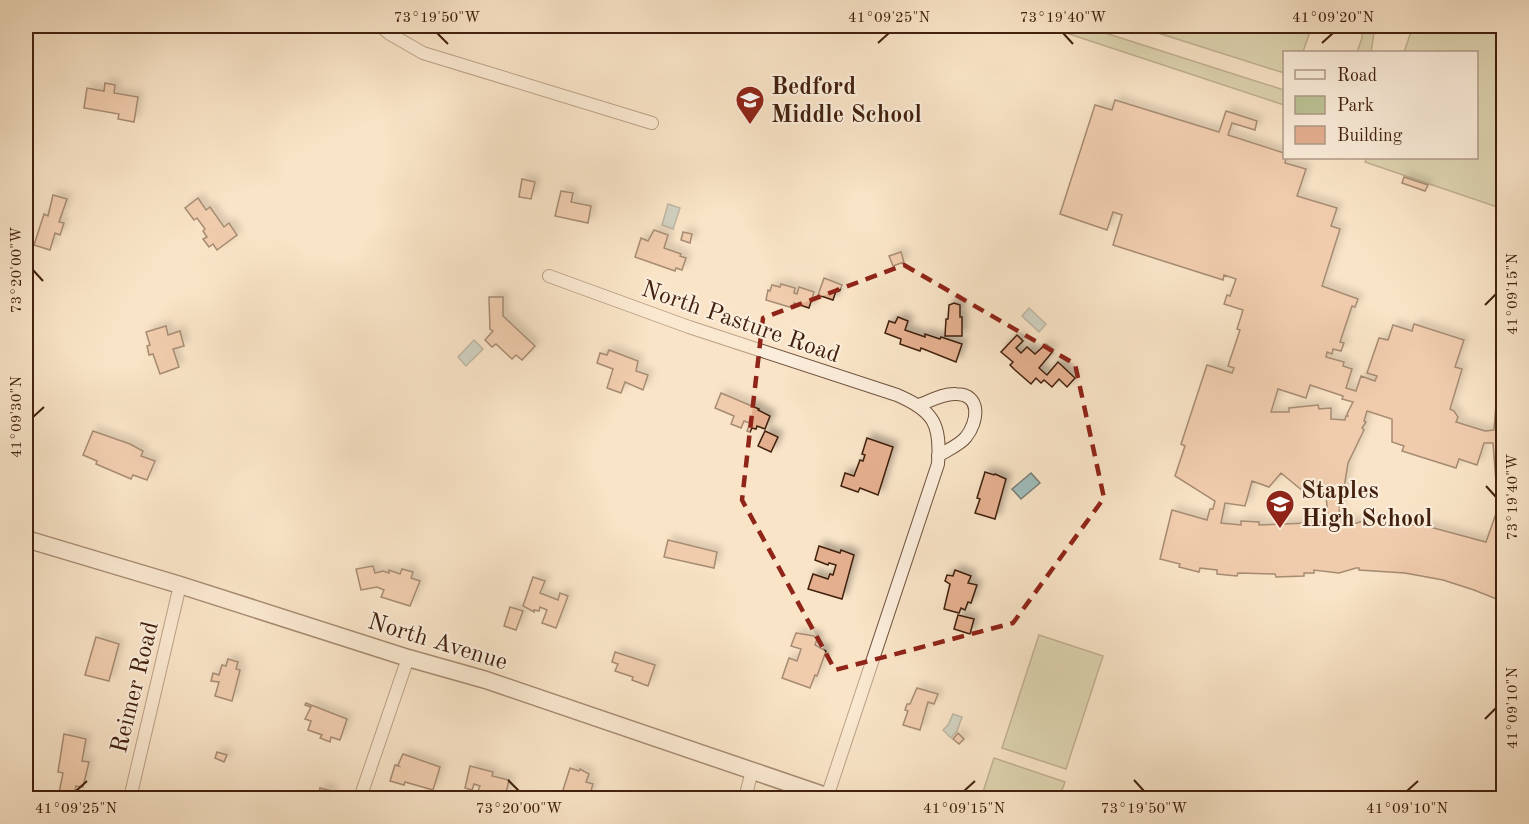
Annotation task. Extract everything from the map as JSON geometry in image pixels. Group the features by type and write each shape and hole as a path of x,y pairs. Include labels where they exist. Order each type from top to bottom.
{"street":[{"path":"381,26 390,34 423,53 652,123"},
{"name":"North Pasture Road","path":"549,276 689,327 897,395 919,405"},
{"path":"919,405 956,394 968,397 975,403 973,424 966,438 938,456"},
{"path":"830,798 938,464 939,442 935,426 929,414 919,405"},
{"name":"North Avenue","path":"26,539 180,585 408,658 486,680 830,798"},
{"name":"Reimer Road","path":"130,798 180,585"},
{"path":"360,798 408,658"},
{"path":"745,798 752,771"}],"highlighted area":[{"path":"904,265 1075,364 1104,498 1013,623 835,670 742,500 763,318"}],"green space":[{"path":"1045,26 1087,26 1283,90 1283,105"},
{"path":"1136,26 1312,26 1303,51 1283,51 1283,73"},
{"path":"1363,26 1375,26 1371,51 1357,51"},
{"path":"1413,26 1503,26 1503,209 1365,162 1366,159 1478,159 1478,51 1404,51"},
{"path":"1039,635 1103,656 1066,769 1002,748"},
{"path":"994,758 1065,782 1059,798 981,798"}],"water":[{"path":"668,204 680,208 673,229 662,225"},
{"path":"1029,308 1046,324 1039,332 1022,316"},
{"path":"474,340 483,349 466,366 458,357"},
{"path":"1031,473 1040,483 1021,499 1012,489"},
{"path":"953,714 962,717 957,731 951,738 943,730"}],"building":[{"path":"105,83 115,85 114,93 138,97 134,122 118,119 119,114 84,108 87,88 104,91"},
{"path":"1115,100 1219,132 1226,111 1257,121 1255,130 1232,123 1228,135 1283,153 1285,163 1306,169 1297,196 1337,208 1331,226 1340,229 1322,286 1358,299 1355,307 1352,306 1340,342 1344,343 1341,351 1333,349 1332,354 1327,352 1326,357 1344,362 1343,366 1352,369 1346,388 1356,391 1361,376 1375,381 1377,376 1367,373 1379,338 1388,340 1393,325 1412,331 1414,324 1464,340 1455,367 1462,369 1450,409 1458,417 1456,422 1485,431 1494,430 1496,404 1504,404 1504,602 1443,580 1405,573 1356,568 1339,573 1314,570 1314,573 1304,573 1304,576 1276,577 1275,574 1238,573 1237,576 1217,574 1217,570 1200,568 1199,572 1160,559 1172,510 1207,520 1210,509 1213,509 1215,501 1175,476 1185,446 1181,444 1207,365 1232,373 1234,368 1228,366 1240,330 1237,329 1243,310 1224,304 1227,295 1230,296 1236,279 1224,275 1223,280 1113,245 1122,215 1113,212 1107,230 1060,214 1095,105 1112,110","holes":["1310,385 1343,396 1342,399 1353,402 1345,420 1331,419 1331,408 1319,409 1318,405 1289,408 1289,412 1271,412 1278,389 1306,398","1367,411 1392,419 1392,442 1404,446 1402,451 1456,468 1459,459 1477,465 1484,443 1493,443 1498,508 1486,542 1430,527 1366,520 1354,524 1354,522 1339,518 1340,494 1343,494 1348,463 1364,430 1362,428 1366,422 1364,421","1281,473 1304,492 1310,484 1326,494 1328,519 1314,526 1309,523 1259,525 1259,522 1241,521 1241,525 1221,523 1225,503 1245,506 1252,481 1269,487"]},
{"path":"1404,177 1428,185 1425,191 1402,183"},
{"path":"522,179 535,182 531,199 519,197"},
{"path":"561,191 573,193 571,202 591,206 588,223 555,216"},
{"path":"53,195 67,199 59,222 64,223 60,235 55,233 50,250 34,245 44,214 48,216"},
{"path":"198,198 206,210 210,207 224,227 229,223 237,235 217,250 213,244 209,247 203,239 207,237 203,231 205,229 185,208"},
{"path":"654,230 668,235 664,248 686,258 682,270 676,268 675,271 635,257 641,238 648,241"},
{"path":"683,232 692,234 690,243 681,240"},
{"path":"901,252 904,262 893,266 889,256"},
{"path":"824,278 842,285 840,290 837,288 833,300 818,295"},
{"path":"781,284 795,288 794,293 797,294 799,287 814,292 809,308 794,303 793,308 766,300 768,290 770,291 772,285 780,287"},
{"path":"489,297 503,297 503,316 535,346 522,360 516,355 512,359 496,344 492,347 485,340 493,331 490,329"},
{"path":"954,303 960,305 962,336 945,336 949,305"},
{"path":"898,317 908,321 905,330 925,337 925,334 962,344 956,362 921,348 920,351 900,344 901,339 885,333 889,321 895,323"},
{"path":"166,326 168,335 180,331 184,346 173,349 179,367 160,374 153,354 149,355 147,346 150,345 146,332"},
{"path":"1017,335 1023,341 1016,348 1021,353 1027,347 1035,354 1046,344 1054,350 1039,368 1047,375 1058,362 1075,378 1067,387 1059,379 1052,387 1044,380 1041,383 1036,378 1031,384 1010,365 1013,362 1001,352"},
{"path":"609,350 638,361 636,371 648,375 643,390 625,382 621,393 607,388 613,369 597,363 600,353 607,355"},
{"path":"721,393 770,416 765,429 757,426 750,432 747,431 750,423 744,421 741,428 731,424 734,416 715,408"},
{"path":"93,431 130,444 143,451 141,456 155,461 147,480 133,475 131,479 96,464 97,461 83,455"},
{"path":"765,431 778,437 771,452 758,446"},
{"path":"867,438 893,447 878,495 860,488 858,492 841,486 845,473 854,476 860,460 863,461 865,455 862,454"},
{"path":"985,472 1006,479 995,519 975,513"},
{"path":"668,540 717,552 714,568 664,557"},
{"path":"819,546 854,555 842,599 808,589 813,574 828,579 830,574 833,575 836,565 829,563 828,565 815,560"},
{"path":"373,566 375,573 383,571 389,573 389,570 400,574 402,569 413,572 411,578 420,581 410,606 381,597 384,590 377,587 361,590 356,569"},
{"path":"955,570 971,576 968,583 977,585 971,603 968,602 965,610 961,608 959,613 944,609 950,584 945,581 947,575 953,576"},
{"path":"533,577 545,581 540,593 558,600 560,593 568,596 556,628 542,623 547,610 540,607 539,611 534,610 534,612 523,606"},
{"path":"510,607 523,611 516,630 504,626"},
{"path":"958,615 974,619 970,634 954,629"},
{"path":"796,633 814,636 817,639 815,645 826,651 810,688 782,678 789,658 797,661 801,649 791,646"},
{"path":"96,637 119,644 109,681 85,675"},
{"path":"615,652 655,665 648,686 632,680 633,677 615,671 618,664 612,662"},
{"path":"228,659 238,662 236,669 240,670 232,701 215,696 219,682 211,681 213,673 219,675 222,665 226,666"},
{"path":"917,688 938,694 934,704 928,702 920,730 903,725 908,711 905,710 907,704 910,704"},
{"path":"306,703 347,719 340,740 331,737 330,742 320,738 322,735 308,730 311,721 305,719 311,707 305,705"},
{"path":"958,733 964,739 959,744 953,739"},
{"path":"64,734 86,739 82,761 89,762 83,787 76,786 74,796 59,793 63,773 58,772"},
{"path":"217,752 227,755 224,762 215,758"},
{"path":"403,754 440,767 433,790 405,782 404,785 390,781 395,765 399,766"},
{"path":"470,766 493,772 492,776 509,780 505,797 478,791 480,786 474,784 472,790 465,788"},
{"path":"570,768 579,771 580,769 589,774 586,782 593,784 589,797 582,795 581,798 567,798 568,792 563,790"},
{"path":"320,788 332,791 331,798 319,796"}],"place":[{"name":"Bedford Middle School","path":"750,126"},
{"name":"Staples High School","path":"1280,530"}]}
